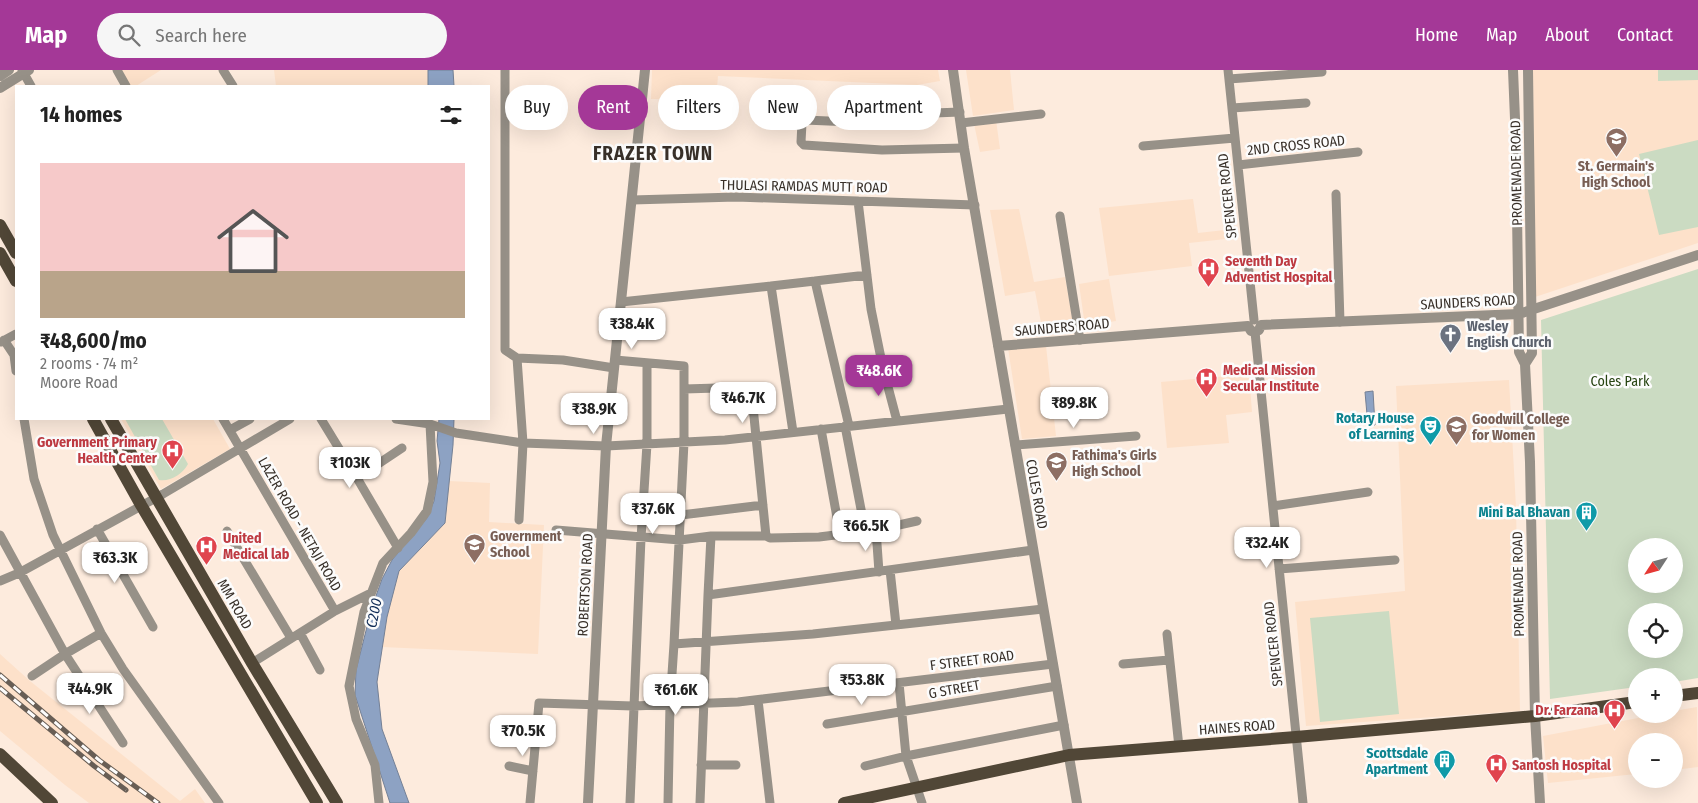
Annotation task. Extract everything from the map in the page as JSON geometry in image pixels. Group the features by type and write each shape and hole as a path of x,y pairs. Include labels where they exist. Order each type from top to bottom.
{"main road":[{"path":"0,225 15,251"},
{"path":"0,253 15,279"},
{"path":"94,420 141,505 317,803"},
{"name":"MM ROAD","path":"112,420 252,663 337,803"},
{"path":"1683,695 1698,693"},
{"name":"HAINES ROAD","path":"844,803 875,800 916,787 1069,755 1534,716 1628,703"},
{"path":"0,754 52,803"}],"street":[{"path":"0,76 9,70"},
{"path":"116,70 125,85"},
{"path":"223,70 232,85"},
{"path":"505,70 505,350 517,358 684,366 684,442 670,704 668,803"},
{"name":"ROBERTSON ROAD","path":"588,803 606,446 646,70"},
{"name":"COLES ROAD","path":"953,70 964,148 1077,803"},
{"name":"PROMENADE ROAD","path":"1513,70 1519,352 1525,364 1530,462 1534,716 1540,803"},
{"name":"PROMENADE ROAD","path":"1525,364 1532,353 1528,70"},
{"path":"0,88 25,71 31,85"},
{"path":"1229,74 1322,72"},
{"name":"SPENCER ROAD","path":"1229,74 1303,803"},
{"path":"1232,108 1306,103"},
{"path":"960,112 882,115 878,123 805,120 802,123 801,142 804,145 882,150 964,148"},
{"path":"961,123 1041,114"},
{"path":"1143,146 1235,138"},
{"name":"2ND CROSS ROAD","path":"1238,166 1358,152"},
{"path":"1516,159 1529,160"},
{"path":"1336,194 1340,322"},
{"name":"THULASI RAMDAS MUTT ROAD","path":"632,200 736,197 975,204"},
{"path":"858,201 871,309 881,359 897,421"},
{"path":"1060,216 1080,340"},
{"name":"SAUNDERS ROAD","path":"998,346 1254,326 1519,314 1698,255"},
{"path":"621,302 867,276"},
{"path":"815,281 847,426 865,530"},
{"path":"771,286 792,432"},
{"path":"15,334 2,341 14,355 15,363"},
{"path":"517,358 523,443 519,520"},
{"path":"630,803 633,706 647,444 646,364"},
{"path":"684,389 751,387 766,536"},
{"path":"403,420 430,424 456,433 523,443 606,446 756,436 1008,408"},
{"path":"24,420 34,479 53,535 101,633 123,669 219,803"},
{"name":"LAZER ROAD - NETAJI ROAD","path":"224,420 335,611 252,663"},
{"path":"230,430 248,420"},
{"path":"322,420 358,478 398,548"},
{"path":"0,581 156,498 241,449 277,422"},
{"path":"380,803 375,765 356,719 349,686 355,652 370,593 383,563 412,533 427,511 433,482 430,424"},
{"path":"821,429 840,534"},
{"path":"1015,445 1136,436"},
{"path":"358,478 402,448"},
{"path":"1272,506 1368,492"},
{"path":"681,515 762,505"},
{"path":"556,530 680,540 711,536 819,537 876,530 917,521"},
{"path":"97,529 153,627"},
{"path":"876,530 879,572"},
{"path":"228,531 291,638"},
{"path":"0,535 65,654 123,743"},
{"path":"700,803 705,642 711,536"},
{"path":"708,595 1033,550"},
{"path":"1279,569 1394,560"},
{"path":"890,570 896,625"},
{"path":"335,611 370,593"},
{"path":"674,644 813,634 1043,609"},
{"path":"32,676 101,633"},
{"path":"300,633 320,670"},
{"path":"1167,634 1179,746"},
{"path":"1124,664 1169,660"},
{"name":"F STREET ROAD","path":"534,771 539,702 633,706 758,700 1053,664"},
{"path":"899,683 906,756 922,803"},
{"name":"G STREET","path":"827,724 1057,686"},
{"path":"758,700 770,803"},
{"path":"865,766 906,756 1064,725"},
{"path":"701,765 736,765"},
{"path":"509,766 534,771 530,803"}],"shaded area":[{"path":"121,70 161,70 138,85 129,85"},
{"path":"274,70 428,70 428,85 276,85"},
{"path":"652,70 938,70 940,81 917,85 718,76 717,85 658,85 658,99 651,99"},
{"path":"966,70 1010,70 1014,110 973,116"},
{"name":"St. Germain's High School","path":"1533,70 1698,70 1698,243 1535,297"},
{"path":"996,120 1000,149 980,152 974,124"},
{"path":"1193,199 1198,233 1234,229 1235,238 1189,243 1192,266 1109,276 1099,208"},
{"path":"1019,209 1034,282 1065,277 1074,328 1043,333 1035,291 1005,296 990,210"},
{"path":"1109,279 1116,321 1085,326 1079,284"},
{"path":"1046,346 1056,436 1022,439 1008,348"},
{"name":"Medical Mission Secular Institute","path":"1249,374 1252,412 1226,415 1229,443 1167,448 1161,382"},
{"path":"1509,380 1516,507 1520,711 1306,726 1295,602 1405,591 1396,386"},
{"name":"Government Primary Health Center","path":"122,420 214,420 230,449 161,489"},
{"name":"Government School","path":"449,481 490,483 489,522 544,525 538,654 382,647 387,617 399,571 445,523"},
{"path":"0,654 30,681 180,801 195,789 205,803 89,803 0,731"},
{"path":"1697,707 1698,767 1683,769 1683,733 1628,733 1628,775 1548,783 1543,736 1628,720 1628,723 1683,723 1683,709"}],"green space":[{"path":"1658,70 1698,70 1698,80 1658,81"},
{"path":"1698,140 1698,227 1659,235 1639,154"},
{"name":"Coles Park","path":"1698,269 1698,678 1683,680 1683,668 1628,668 1628,688 1550,699 1541,320"},
{"path":"126,420 163,420 188,464 180,474 172,478 159,480"},
{"path":"1389,611 1399,714 1320,722 1310,618"}],"water":[{"path":"428,70 453,70 454,85 428,85"},
{"path":"1373,391 1375,425 1368,426 1365,392"},
{"name":"C200","path":"439,420 454,420 445,523 399,571 387,617 377,682 382,729 409,803 390,803 355,695 356,670 372,607 382,579 392,560 427,518 434,501 440,463 437,441"}],"railway":[{"path":"0,675 99,760 158,803"},
{"path":"0,688 126,790"}],"place":[{"name":"St. Germain's High School","path":"1616,157"},
{"name":"Seventh Day Adventist Hospital","path":"1209,288"},
{"name":"Wesley English Church","path":"1451,353"},
{"name":"Medical Mission Secular Institute","path":"1207,397"},
{"name":"Rotary House of Learning","path":"1430,445"},
{"name":"Goodwill College for Women","path":"1456,446"},
{"name":"Government Primary Health Center","path":"173,469"},
{"name":"Fathima's Girls High School","path":"1056,482"},
{"name":"Mini Bal Bhavan","path":"1586,531"},
{"name":"Government School","path":"474,563"},
{"name":"United Medical lab","path":"207,565"},
{"name":"Dr. Farzana","path":"1614,729"},
{"name":"Scottsdale Apartment","path":"1444,780"},
{"name":"Santosh Hospital","path":"1496,784"}],"district":[{"name":"FRAZER TOWN","path":"653,153"}]}
